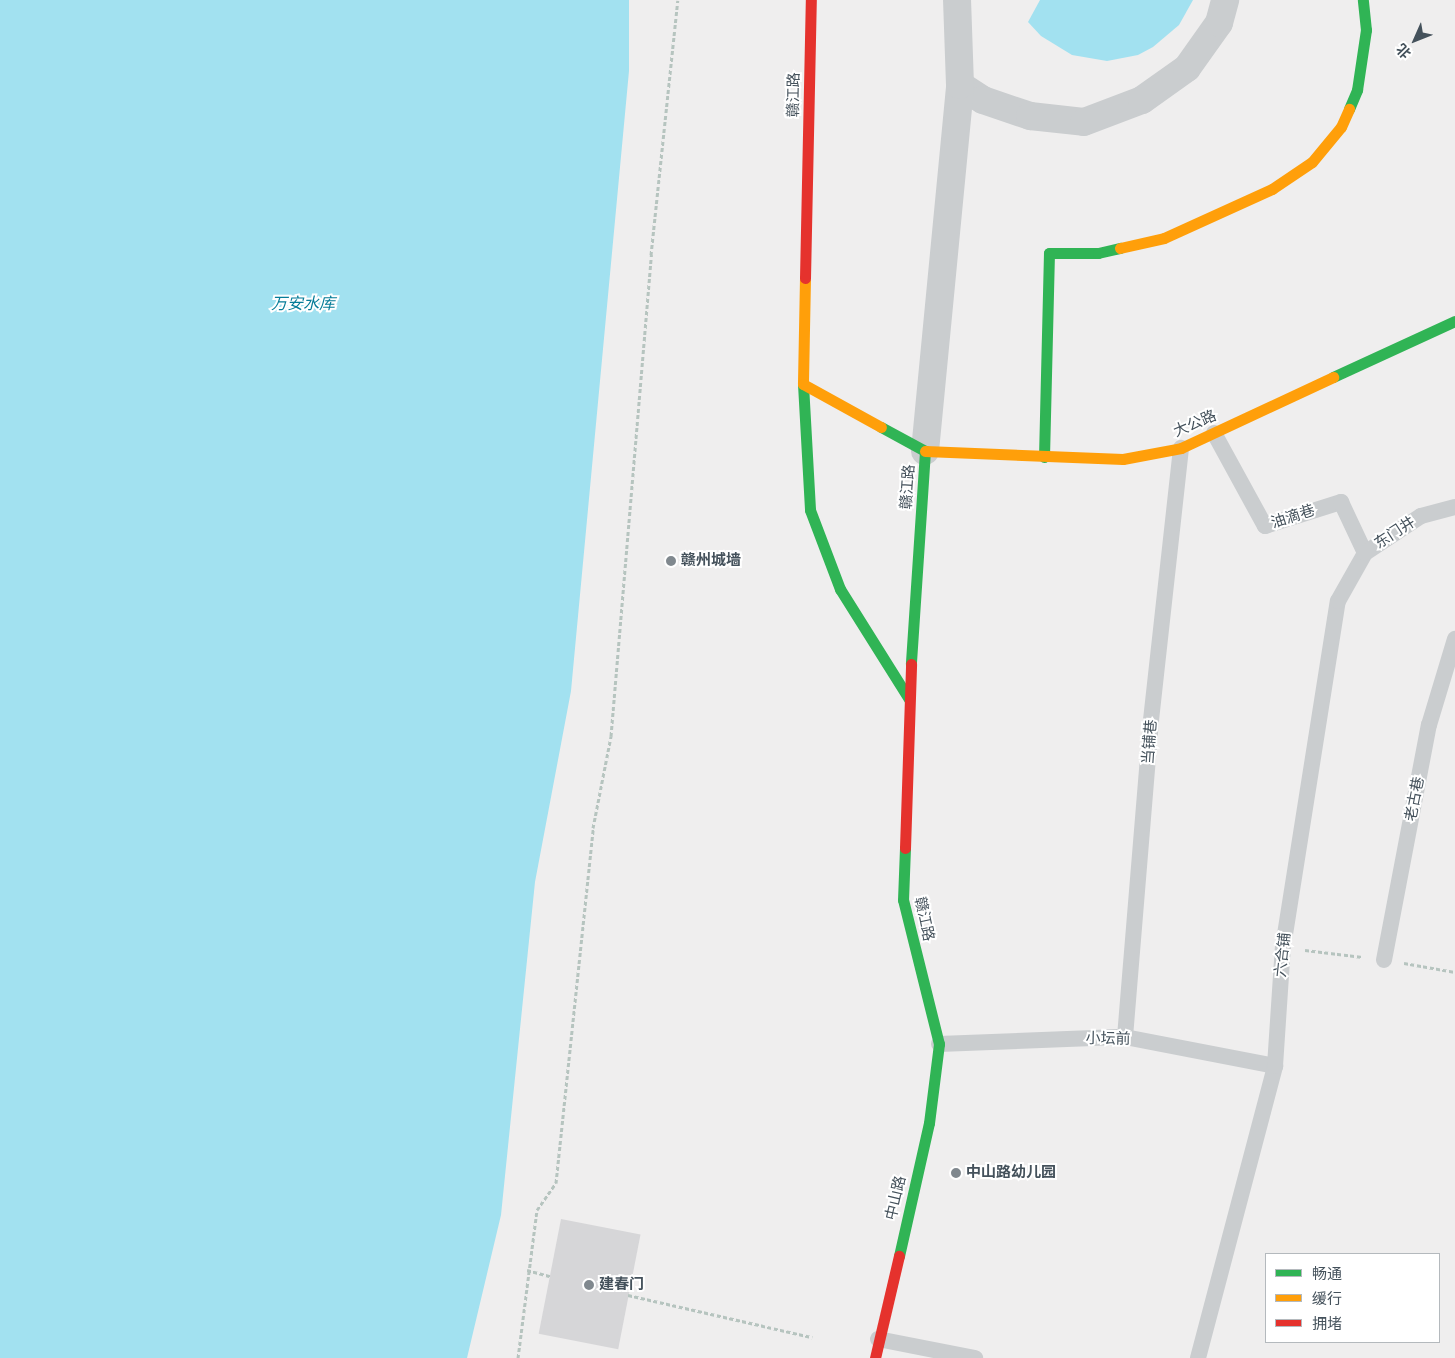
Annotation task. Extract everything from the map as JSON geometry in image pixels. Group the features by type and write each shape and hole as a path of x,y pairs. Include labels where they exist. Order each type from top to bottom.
{"street":[{"name":"赣江路","path":"811,0 803,384 925,451 909,699 903,900 939,1044"},
{"path":"925,451 960,85 957,0"},
{"path":"960,85 983,100 1030,116 1084,122 1142,100 1187,68 1219,23 1225,0"},
{"path":"1363,0 1366,30"},
{"path":"1044,457 1049,253 1098,253 1164,238 1272,189 1312,162 1341,127 1357,90 1372,0"},
{"name":"大公路","path":"925,451 1123,460 1181,448 1455,321"},
{"path":"803,384 810,510 840,589 909,699"},
{"name":"中山路","path":"875,1358 929,1123 939,1044"}],"lane":[{"name":"油滴巷","path":"1214,433 1264,526 1341,502 1365,553"},
{"name":"当铺巷","path":"1125,1037 1151,720 1181,448"},
{"name":"东门井","path":"1365,553 1421,516 1455,507"},
{"name":"六合铺","path":"1198,1358 1275,1066 1283,947 1338,601 1365,553"},
{"name":"老古巷","path":"1384,960 1429,725 1455,639"},
{"name":"小坛前","path":"939,1044 1125,1037 1275,1066"},
{"path":"878,1339 975,1358"}],"path":[{"path":"518,1358 527,1270 537,1210 556,1183 593,828 611,736 651,255 678,0"},
{"path":"527,1270 550,1276"},
{"path":"628,1295 812,1337"}],"water":[{"name":"万安水库","path":"0,0 629,0 629,71 571,691 535,882 501,1215 467,1358 0,1358"},
{"path":"1040,0 1193,0 1179,25 1153,47 1138,55 1107,61 1072,55 1041,36 1028,22"}],"building":[{"name":"建春门","path":"561,1219 641,1234 618,1349 539,1334"}],"traffic: fast":[{"path":"1349,109 1357,90 1366,30 1363,0"},
{"path":"1044,457 1049,253 1098,253 1120,248"},
{"path":"1333,377 1455,321"},
{"path":"803,384 810,510 840,589 909,699"},
{"path":"881,427 925,451 911,664"},
{"path":"899,1256 929,1123 939,1044 903,900 905,848"}],"traffic: slow":[{"path":"1120,248 1164,238 1272,189 1312,162 1341,127 1349,109"},
{"path":"805,278 803,384 881,427"},
{"path":"925,451 1123,459 1181,448 1333,377"}],"traffic: jam":[{"path":"805,278 811,0"},
{"path":"905,848 911,664"},
{"path":"875,1358 899,1256"}],"place":[{"name":"赣州城墙","path":"671,561"},
{"name":"中山路幼儿园","path":"956,1173"},
{"name":"建春门","path":"589,1285"}]}
